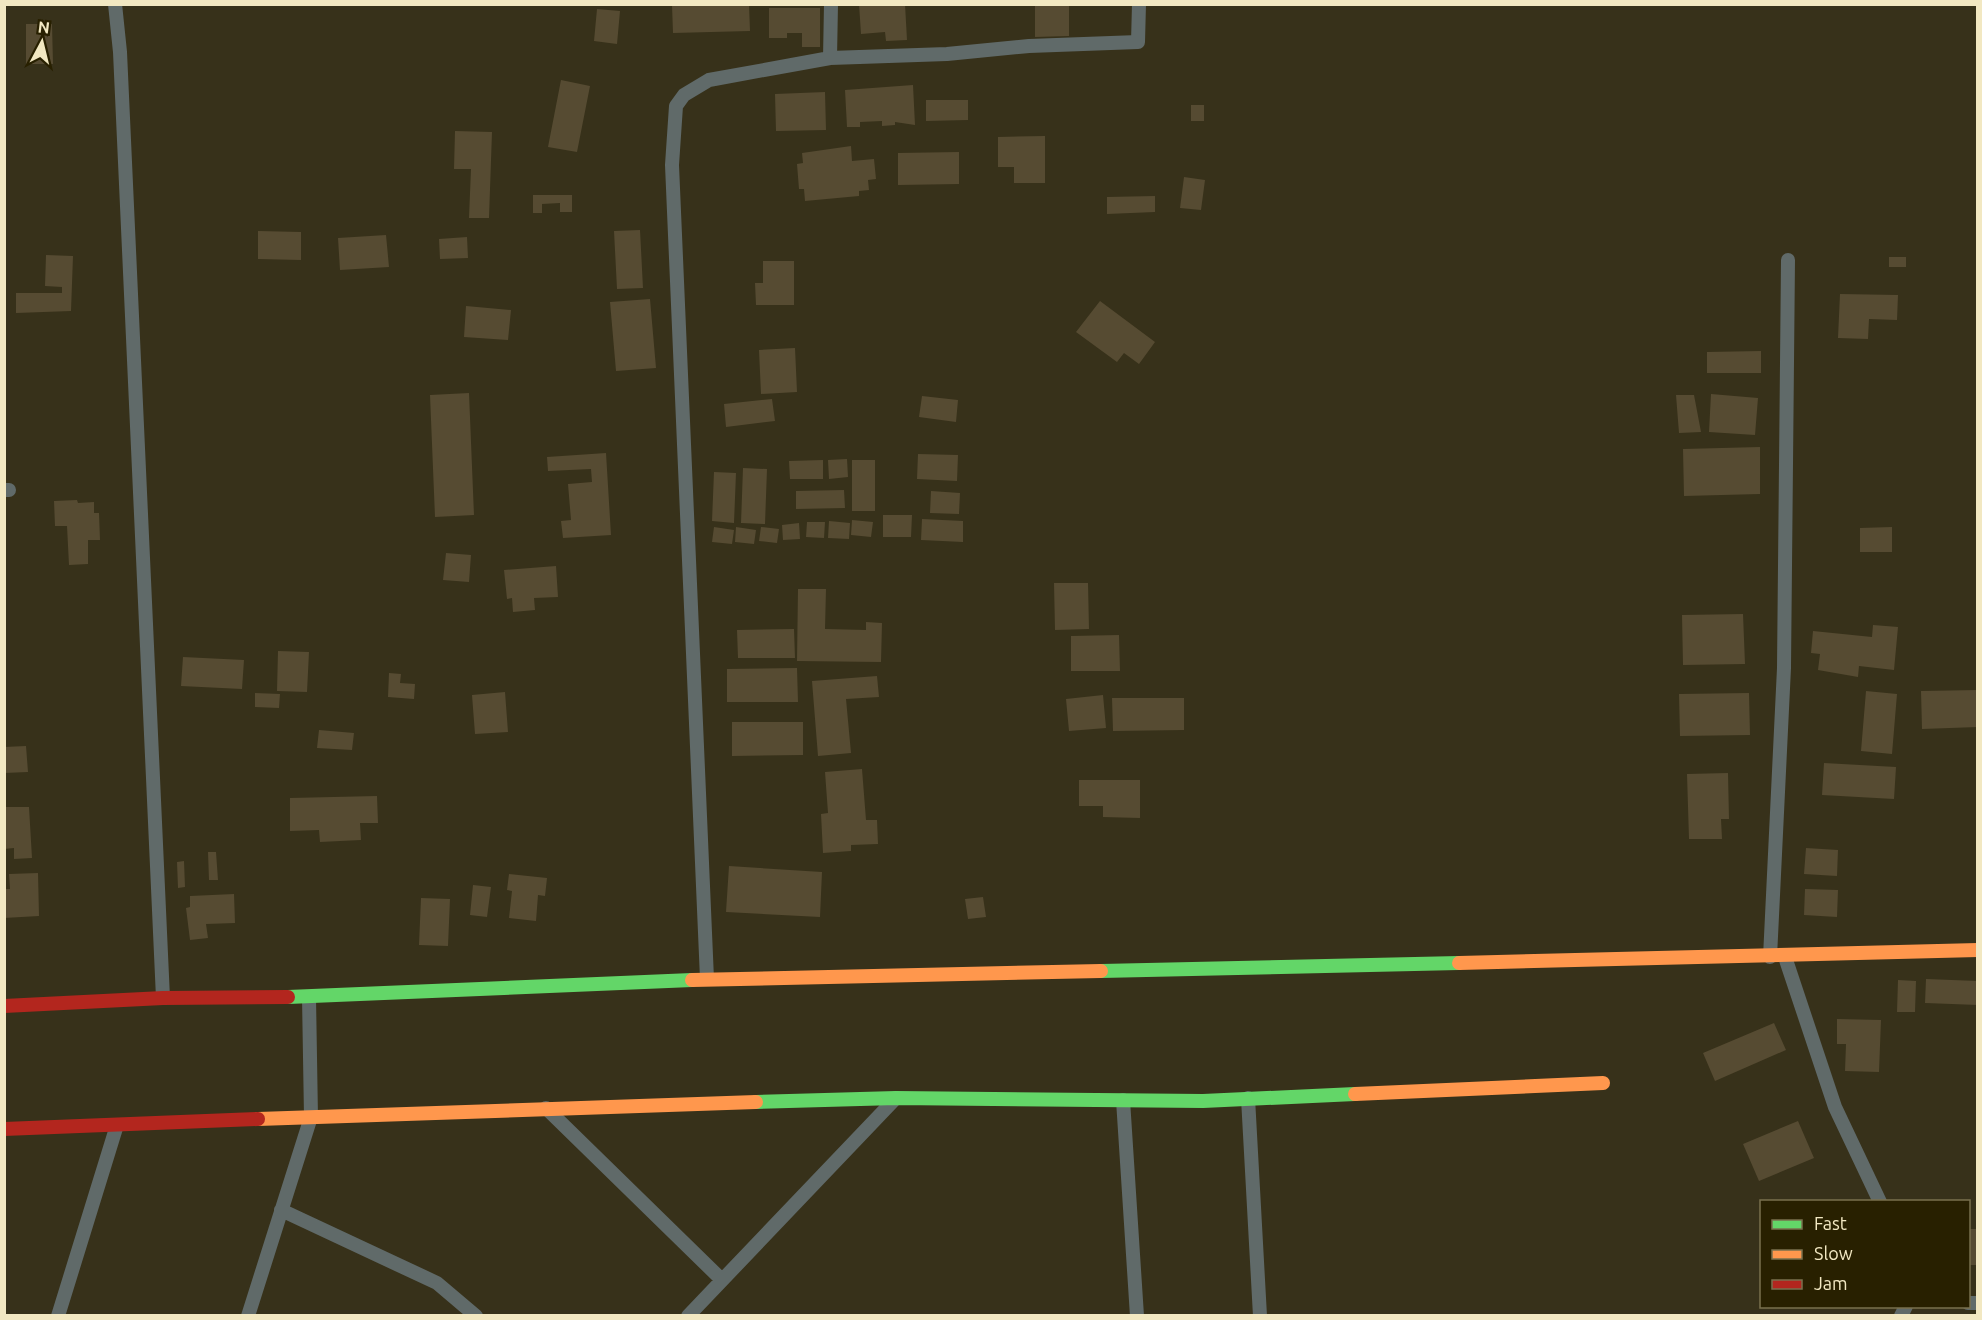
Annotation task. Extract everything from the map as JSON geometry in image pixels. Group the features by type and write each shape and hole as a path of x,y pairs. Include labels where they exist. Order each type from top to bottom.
{"street":[{"path":"115,4 122,76 163,998"},
{"path":"831,4 831,58"},
{"path":"707,979 672,165 676,106 684,95 709,80 831,58 947,54 1029,46 1138,42 1139,4"},
{"path":"1770,957 1784,668 1788,260"},
{"path":"4,1006 163,998 309,997 707,979 1785,957 1977,950"},
{"path":"1785,957 1835,1107 1879,1200"},
{"path":"248,1316 311,1117 309,997"},
{"path":"4,1129 546,1108 896,1098 1123,1100 1248,1098 1603,1083"},
{"path":"688,1316 896,1098"},
{"path":"1248,1098 1260,1316"},
{"path":"1123,1100 1137,1316"},
{"path":"546,1108 722,1280"},
{"path":"58,1316 117,1125"},
{"path":"281,1210 437,1282 476,1316"}],"building":[{"path":"749,4 750,31 673,33 672,5"},
{"path":"859,4 905,4 907,40 886,41 885,32 861,34"},
{"path":"1035,4 1069,4 1069,36 1035,37"},
{"path":"769,8 820,8 820,47 802,47 802,33 787,33 787,38 769,38"},
{"path":"597,9 620,11 617,44 594,41"},
{"path":"26,24 52,24 53,64 26,64"},
{"path":"561,80 590,86 577,152 548,147"},
{"path":"913,85 915,125 895,122 895,125 882,126 882,121 860,122 860,127 847,127 845,90"},
{"path":"825,92 826,130 776,131 775,94"},
{"path":"926,100 968,100 968,120 926,121"},
{"path":"1191,105 1204,105 1204,121 1191,121"},
{"path":"455,131 492,132 489,218 469,218 471,169 454,169"},
{"path":"1045,136 1045,183 1014,183 1014,167 998,167 998,137"},
{"path":"851,146 852,161 874,159 876,179 868,180 869,190 859,191 859,196 805,201 804,189 799,189 797,164 803,163 802,153"},
{"path":"959,152 959,184 898,185 898,153"},
{"path":"1184,177 1205,180 1201,210 1180,208"},
{"path":"533,195 572,195 572,212 560,212 560,203 542,204 542,213 533,213"},
{"path":"1155,196 1155,212 1107,214 1107,197"},
{"path":"640,230 643,288 617,289 614,231"},
{"path":"258,231 301,232 301,260 258,259"},
{"path":"386,235 389,267 340,270 338,238"},
{"path":"467,237 468,258 440,259 439,239"},
{"path":"46,255 73,256 71,311 16,313 16,293 62,293 62,287 45,286"},
{"path":"1889,257 1906,257 1906,267 1889,267"},
{"path":"763,261 794,261 794,305 756,305 755,283 763,283"},
{"path":"1840,294 1898,295 1897,320 1869,319 1868,339 1838,338"},
{"path":"650,299 656,368 616,371 610,302"},
{"path":"1100,301 1155,342 1139,364 1124,353 1117,362 1076,332"},
{"path":"466,306 511,310 508,340 464,337"},
{"path":"795,348 797,392 761,394 759,350"},
{"path":"1761,351 1761,373 1707,373 1707,352"},
{"path":"469,393 474,515 435,517 430,395"},
{"path":"1711,394 1758,398 1755,435 1709,432"},
{"path":"1676,395 1694,395 1701,432 1679,433"},
{"path":"922,396 958,400 956,422 919,417"},
{"path":"772,399 775,421 726,427 724,404"},
{"path":"1760,447 1760,494 1684,496 1683,449"},
{"path":"606,453 611,535 563,538 561,521 571,520 568,484 592,482 591,469 548,471 547,457"},
{"path":"918,454 958,455 957,481 917,479"},
{"path":"847,459 848,477 829,479 828,460"},
{"path":"823,460 823,479 790,479 789,461"},
{"path":"852,460 875,460 875,511 852,511"},
{"path":"743,468 767,469 765,524 741,523"},
{"path":"714,472 736,473 734,523 712,521"},
{"path":"844,490 845,508 796,509 796,491"},
{"path":"931,491 960,493 959,514 930,513"},
{"path":"77,500 78,503 94,502 94,513 99,513 100,540 88,540 88,564 69,565 67,526 55,526 54,501"},
{"path":"883,515 912,515 911,537 883,537"},
{"path":"922,519 963,521 963,542 921,540"},
{"path":"852,520 873,522 871,537 851,535"},
{"path":"829,521 850,523 849,539 828,538"},
{"path":"807,522 825,522 824,538 806,537"},
{"path":"799,523 800,539 783,540 782,525"},
{"path":"714,527 734,530 732,544 712,542"},
{"path":"736,527 756,530 754,544 735,542"},
{"path":"761,527 779,529 777,543 759,541"},
{"path":"1892,527 1892,552 1860,552 1860,528"},
{"path":"446,553 471,555 469,582 443,580"},
{"path":"556,566 558,597 534,598 535,610 513,612 512,598 507,599 504,570"},
{"path":"1054,583 1088,583 1089,629 1055,630"},
{"path":"798,589 826,589 825,629 866,630 866,622 882,623 881,662 797,661"},
{"path":"1743,614 1745,664 1683,665 1682,615"},
{"path":"1873,625 1898,627 1894,670 1859,666 1858,677 1818,670 1820,654 1811,653 1813,631 1872,637"},
{"path":"794,629 795,658 738,658 737,630"},
{"path":"1119,635 1120,671 1071,671 1071,636"},
{"path":"278,651 309,652 307,692 277,691"},
{"path":"183,657 244,660 242,689 181,686"},
{"path":"797,668 798,702 727,702 727,669"},
{"path":"389,673 401,674 400,683 415,684 414,699 388,697"},
{"path":"877,676 879,697 846,699 851,753 818,756 812,681"},
{"path":"1978,690 1978,727 1922,729 1921,691"},
{"path":"1866,691 1897,694 1892,754 1861,751"},
{"path":"505,692 508,732 475,734 472,695"},
{"path":"255,693 280,694 279,708 255,707"},
{"path":"1749,693 1750,735 1680,736 1679,694"},
{"path":"1103,695 1106,728 1069,731 1066,699"},
{"path":"1112,698 1184,698 1184,730 1113,731"},
{"path":"732,722 803,722 803,755 732,756"},
{"path":"319,730 354,733 352,750 317,748"},
{"path":"26,746 28,772 4,773 4,747"},
{"path":"1824,763 1896,767 1894,799 1822,795"},
{"path":"862,769 866,820 877,820 878,844 851,845 851,851 823,853 821,814 828,813 825,772"},
{"path":"1728,773 1729,819 1721,819 1722,839 1689,839 1687,774"},
{"path":"1079,780 1140,780 1140,818 1103,817 1103,806 1079,806"},
{"path":"377,796 378,823 360,823 361,840 320,842 319,830 290,831 290,798"},
{"path":"4,807 29,807 32,858 14,859 14,848 4,849"},
{"path":"1806,848 1838,850 1837,876 1804,874"},
{"path":"208,852 216,852 218,880 209,880"},
{"path":"184,861 185,887 178,888 177,862"},
{"path":"729,866 822,872 820,917 726,912"},
{"path":"38,873 39,916 4,918 4,889 10,889 9,874"},
{"path":"509,874 547,878 545,896 538,895 536,921 509,918 512,891 507,890"},
{"path":"473,885 491,887 487,917 470,915"},
{"path":"1805,889 1838,890 1837,917 1804,915"},
{"path":"234,894 235,923 206,924 208,938 190,940 186,908 190,907 190,896"},
{"path":"983,897 986,917 968,919 965,899"},
{"path":"421,898 450,899 448,946 419,945"},
{"path":"1926,979 1978,981 1978,1005 1925,1003"},
{"path":"1898,980 1916,981 1915,1012 1897,1012"},
{"path":"1837,1019 1881,1020 1879,1072 1845,1071 1846,1044 1837,1044"},
{"path":"1774,1023 1786,1050 1715,1081 1703,1053"},
{"path":"1798,1121 1814,1158 1759,1181 1743,1144"},
{"path":"1970,1229 1978,1229 1978,1265 1970,1265"}],"traffic: fast":[{"path":"1101,971 1459,963"},
{"path":"288,997 692,980"},
{"path":"756,1102 896,1098 1203,1101 1355,1094"}],"traffic: slow":[{"path":"1459,963 1978,950"},
{"path":"692,980 1101,971"},
{"path":"1355,1094 1603,1083"},
{"path":"258,1119 756,1102"}],"traffic: jam":[{"path":"4,1006 163,998 288,997"},
{"path":"4,1129 258,1119"}]}
